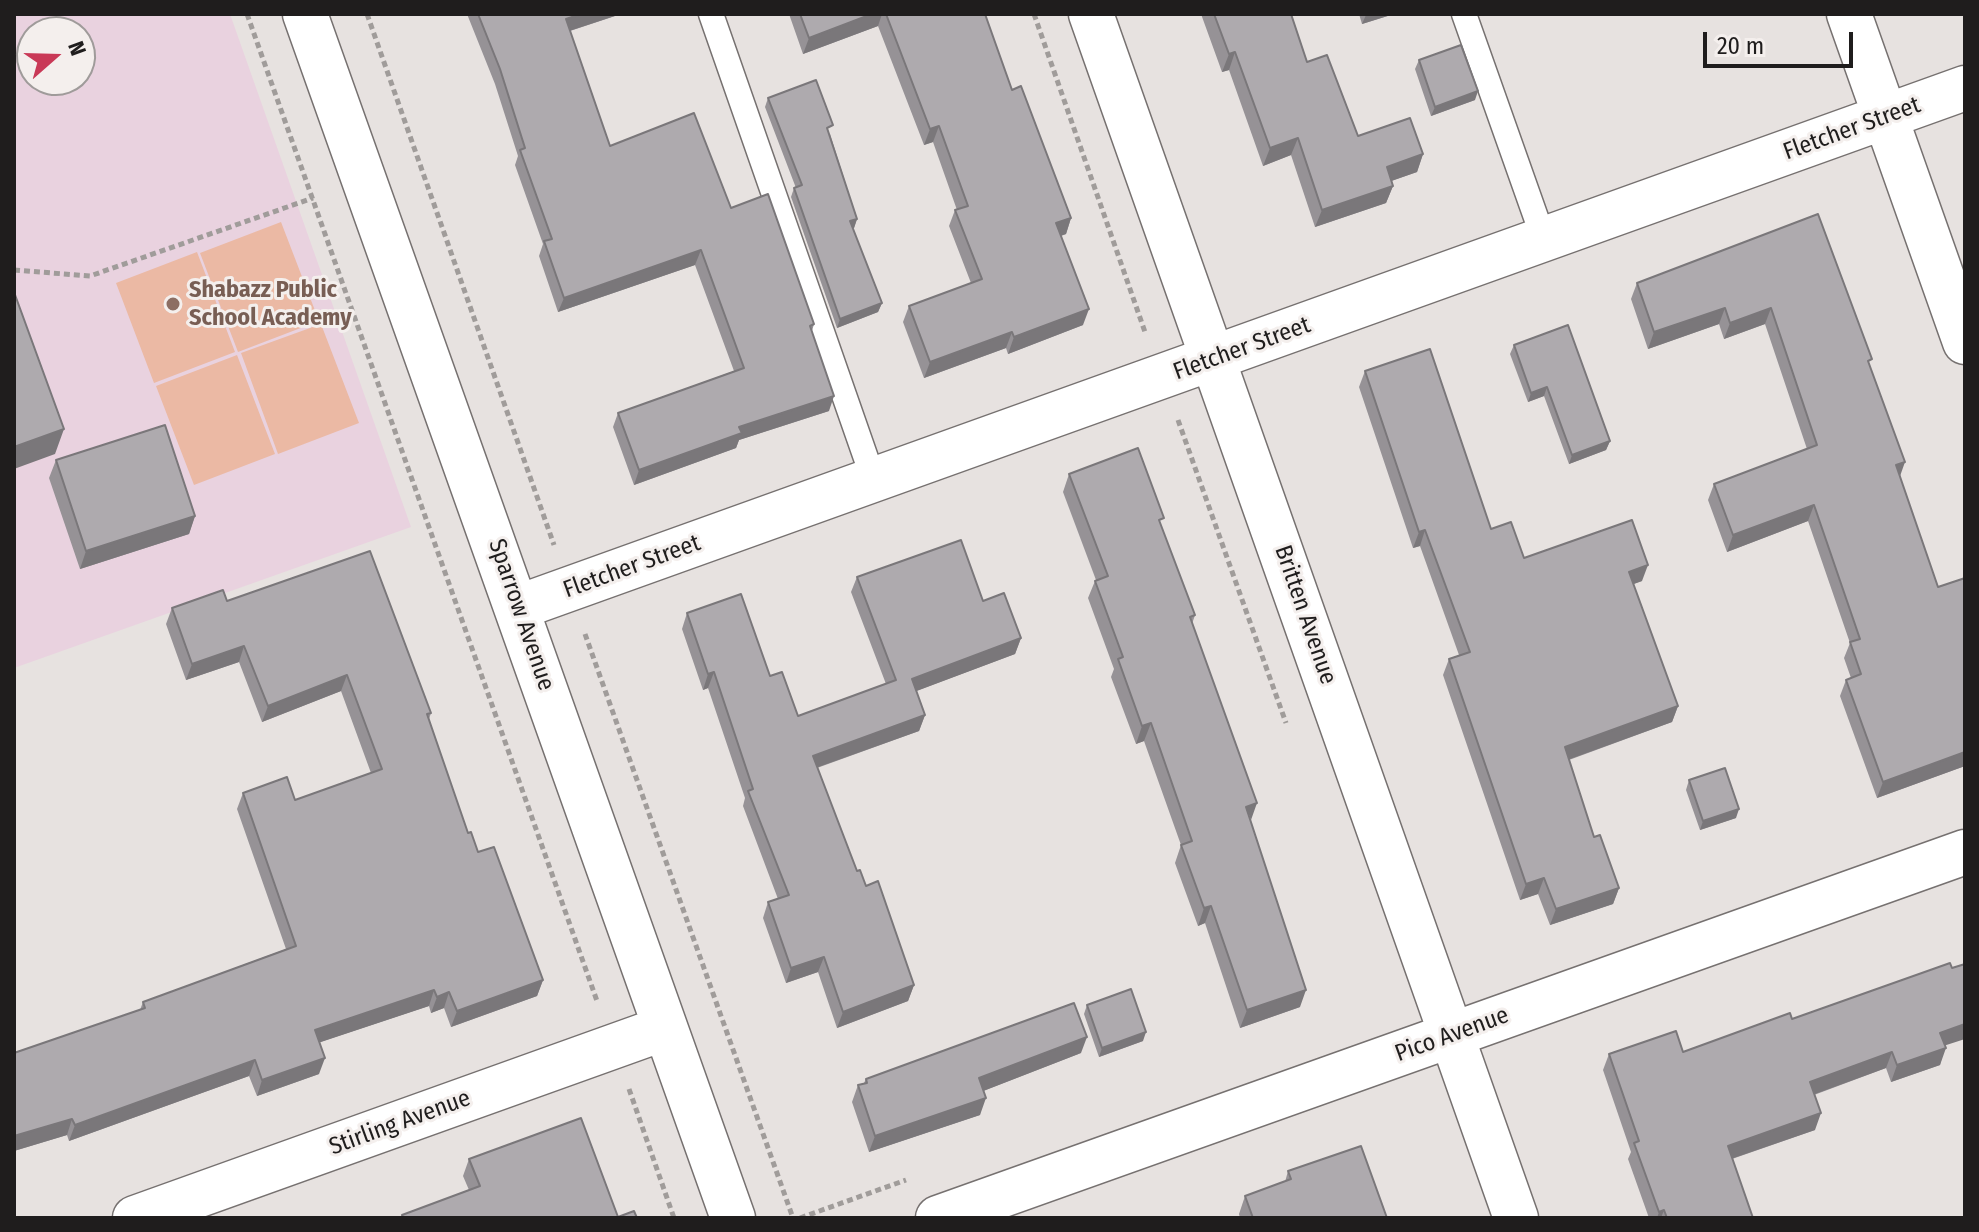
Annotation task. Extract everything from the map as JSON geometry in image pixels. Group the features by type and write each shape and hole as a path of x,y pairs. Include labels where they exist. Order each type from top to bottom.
{"street":[{"name":"Sparrow Avenue","path":"305,14 519,607 733,1218"},
{"name":"Britten Avenue","path":"1091,14 1216,358 1516,1218"},
{"path":"1849,14 1965,342"},
{"name":"Fletcher Street","path":"519,607 1965,88"},
{"name":"Pico Avenue","path":"938,1218 1965,852"},
{"name":"Stirling Avenue","path":"135,1218 665,1028"}],"lane":[{"path":"711,14 874,481"},
{"path":"1464,14 1544,240"}],"path":[{"path":"247,14 611,1048 674,1218"},
{"path":"1034,14 1291,736"},
{"path":"14,270 90,276 313,198"}],"shaded area":[{"name":"Shabazz Public School Academy","path":"14,14 230,14 411,527 14,668"},
{"path":"281,222 319,321 238,352 200,253"},
{"path":"197,252 235,352 154,383 116,283"},
{"path":"321,324 359,423 278,454 241,353"},
{"path":"237,355 275,454 194,485 156,386"}],"building":[{"path":"478,14 581,14 566,19 610,146 694,113 731,208 768,194 814,324 810,326 834,396 739,427 742,433 639,470 618,413 744,368 701,250 564,298 544,241 552,239 520,150 525,148 500,69"},
{"path":"800,14 872,14 809,38"},
{"path":"886,14 985,14 1012,90 1021,86 1071,218 1056,223 1089,309 1014,337 1012,332 930,362 909,306 982,279 955,210 968,206 939,126 930,129"},
{"path":"1214,14 1291,14 1307,62 1327,55 1358,136 1410,118 1423,154 1387,167 1393,186 1322,210 1298,138 1270,148 1235,52 1229,54"},
{"path":"1461,45 1478,91 1435,107 1419,60"},
{"path":"816,80 833,125 827,128 857,219 850,221 882,303 840,319 794,188 802,185 768,98"},
{"path":"1818,214 1872,359 1868,361 1905,462 1896,465 1938,587 1965,578 1965,752 1883,782 1846,680 1861,674 1850,642 1860,639 1814,505 1733,535 1714,484 1817,445 1771,308 1730,323 1725,308 1654,332 1637,283"},
{"path":"14,292 64,429 14,447"},
{"path":"1568,325 1610,441 1572,455 1547,387 1531,393 1514,345"},
{"path":"1430,349 1491,529 1511,522 1524,558 1632,520 1648,565 1629,572 1678,706 1565,747 1594,837 1600,835 1619,888 1556,909 1544,878 1526,884 1449,659 1470,652 1425,530 1419,532 1365,371"},
{"path":"165,425 195,516 86,551 56,460"},
{"path":"1138,448 1164,518 1159,520 1195,615 1190,617 1257,803 1246,807 1306,990 1247,1010 1211,906 1204,908 1181,845 1192,841 1151,723 1142,726 1118,659 1123,657 1095,581 1108,576 1069,474"},
{"path":"961,540 983,601 1004,593 1021,638 912,679 925,715 813,756 857,871 860,870 866,886 878,881 914,985 843,1012 824,957 791,968 768,902 789,895 748,791 753,789 714,672 708,674 687,613 741,594 770,676 782,672 798,716 896,680 857,577"},
{"path":"370,551 431,713 427,714 468,833 471,832 478,852 494,847 543,980 457,1011 449,992 437,997 434,990 315,1030 325,1058 262,1080 255,1060 75,1125 72,1119 14,1136 14,1053 145,1008 143,1002 296,946 243,793 287,777 295,800 382,769 347,675 268,706 244,646 192,664 172,608 223,590 227,601"},
{"path":"1725,768 1739,809 1703,821 1689,780"},
{"path":"1950,963 1952,968 1965,964 1965,1024 1940,1033 1946,1048 1897,1065 1892,1052 1810,1082 1821,1113 1728,1146 1753,1218 1667,1218 1664,1210 1659,1212 1634,1143 1639,1141 1609,1054 1676,1031 1683,1052 1790,1013 1792,1019"},
{"path":"1131,989 1146,1032 1102,1048 1087,1005"},
{"path":"1074,1003 1087,1037 979,1078 986,1098 875,1136 858,1085 867,1083 866,1079"},
{"path":"581,1118 618,1217 634,1211 637,1218 403,1218 402,1215 480,1186 469,1159"},
{"path":"1361,1146 1387,1218 1253,1218 1245,1196 1291,1179 1288,1171"}],"place":[{"name":"Shabazz Public School Academy","path":"173,304"}]}
